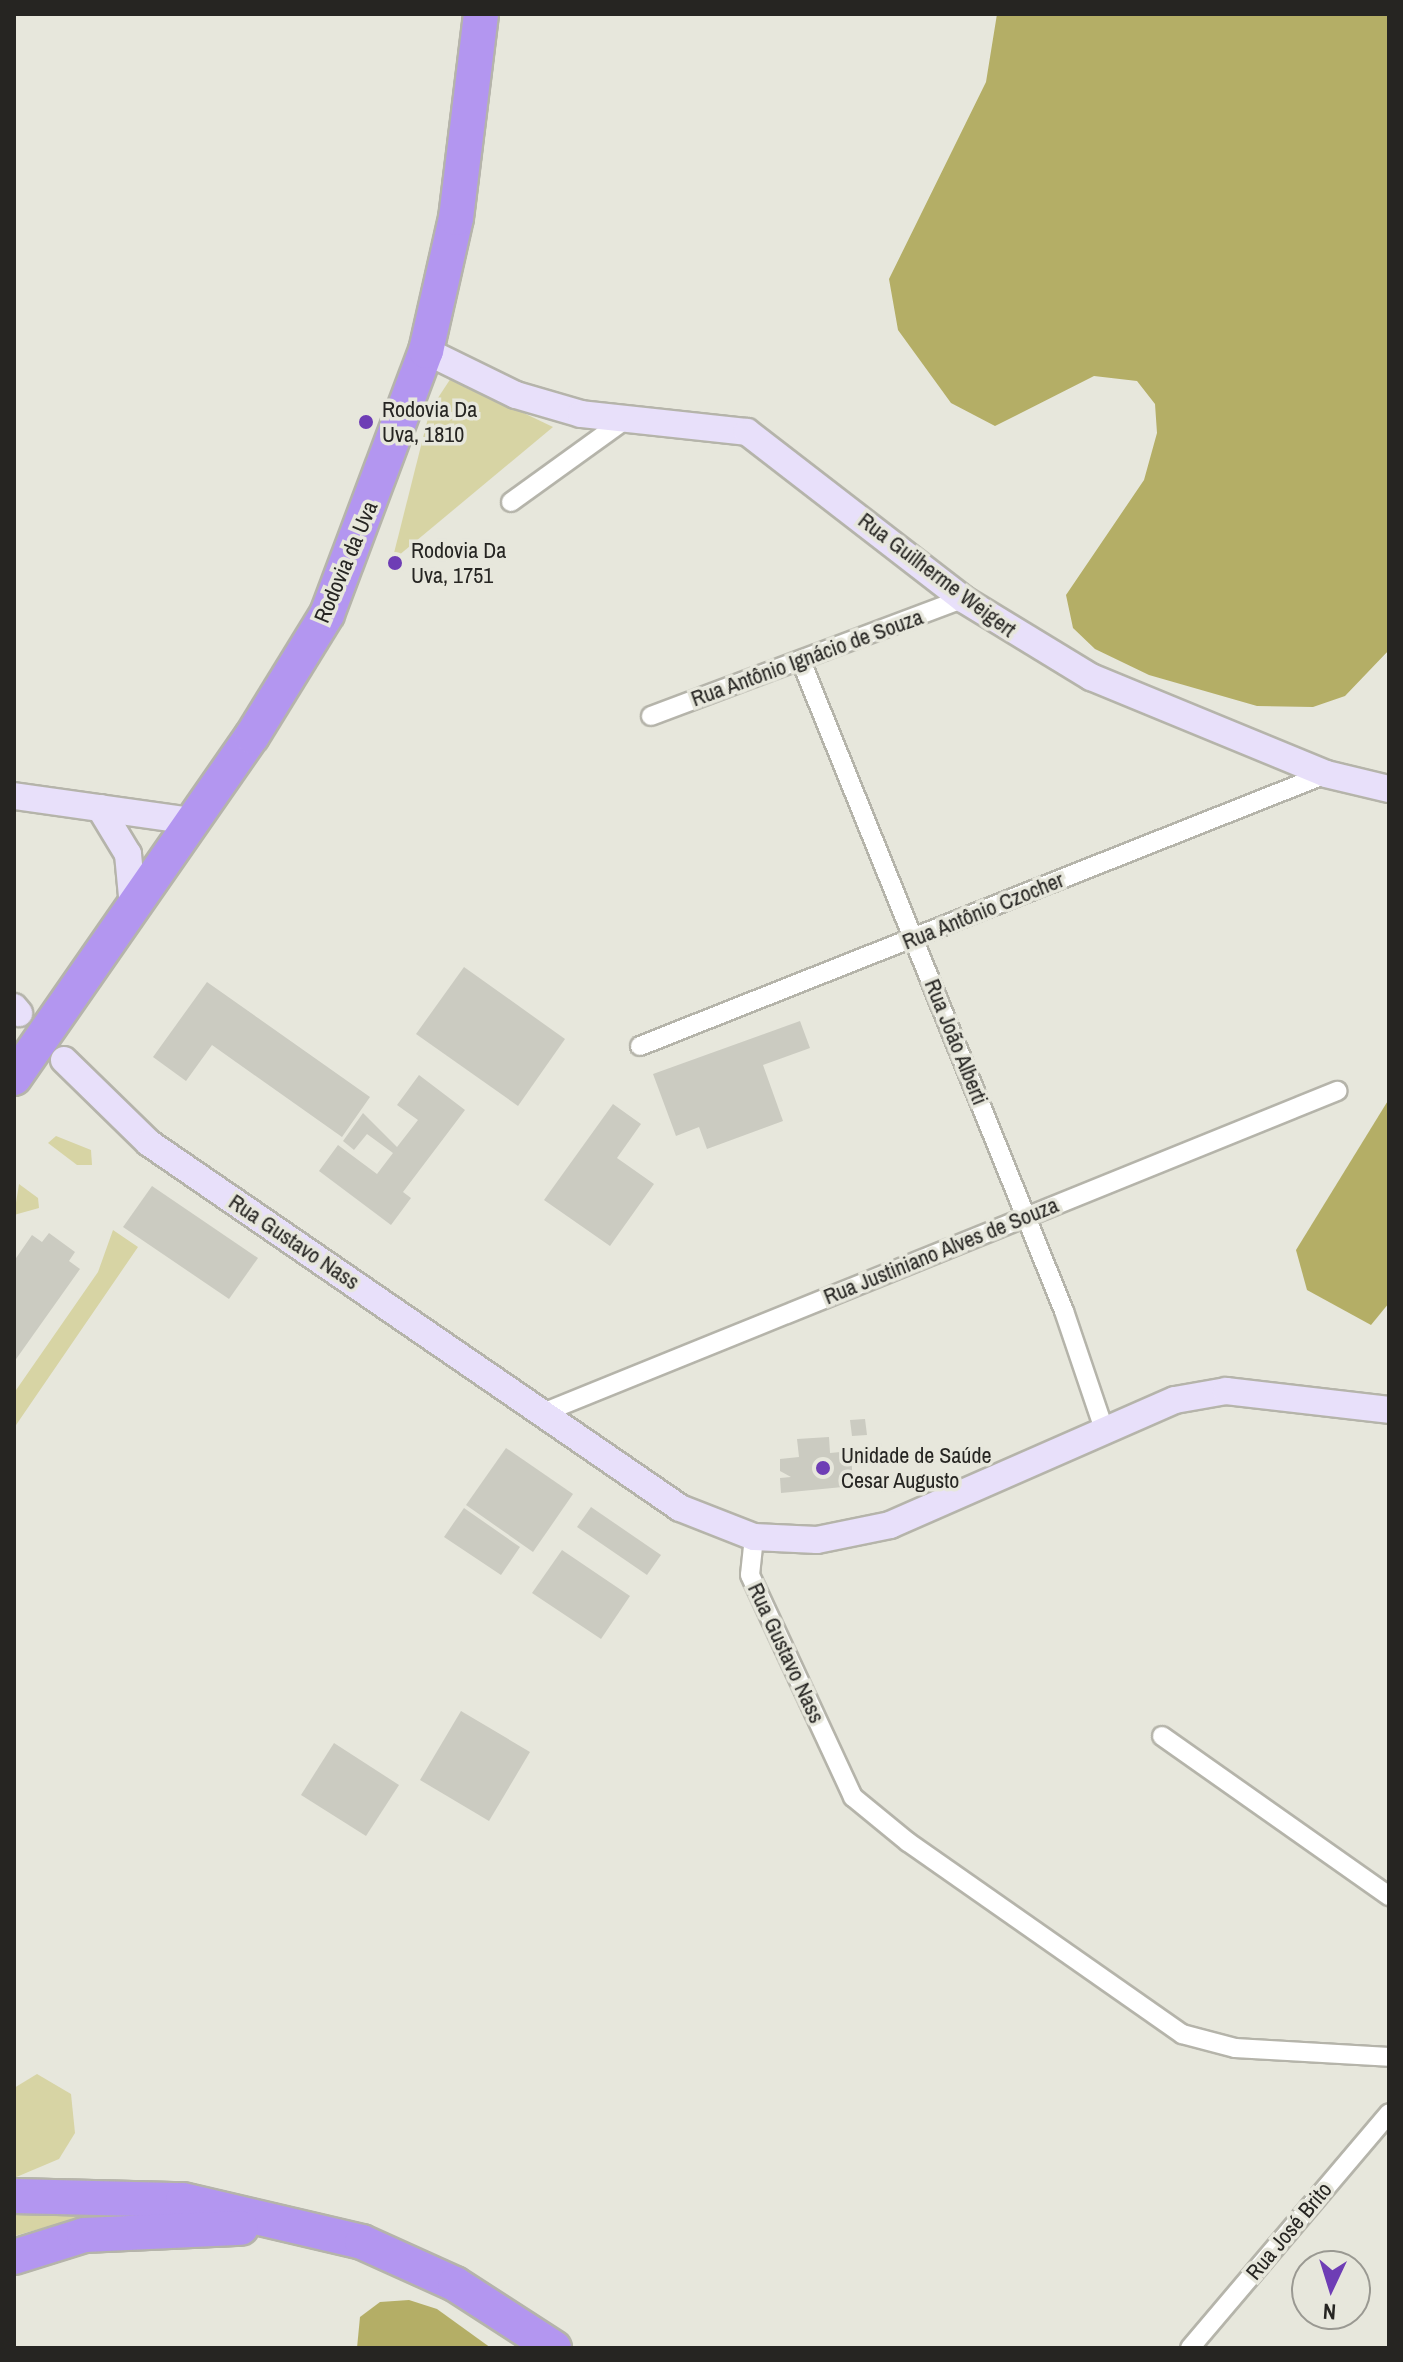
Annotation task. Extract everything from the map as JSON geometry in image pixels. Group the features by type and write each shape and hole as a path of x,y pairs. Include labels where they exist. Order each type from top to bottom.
{"highway":[{"name":"Rodovia da Uva","path":"14,1078 192,821 327,614 426,351 456,218 481,14"},
{"path":"14,2196 183,2200 329,2235 455,2284 554,2348"},
{"path":"14,2257 84,2235 212,2226 329,2235"}],"main road":[{"name":"Rua Guilherme Weigert","path":"426,351 516,395 626,419 747,432 963,599 1091,677 1326,774 1389,789"},
{"path":"14,796 192,821"},
{"path":"100,808 128,854 133,907"},
{"name":"Rua Gustavo Nass","path":"64,1060 149,1143 545,1412 680,1508 754,1537"},
{"path":"754,1537 817,1540 890,1525 1103,1426 1226,1391 1389,1410"}],"street":[{"path":"511,502 626,419"},
{"name":"Rua Antônio Ignácio de Souza","path":"651,716 963,599"},
{"name":"Rua João Alberti","path":"801,661 1025,1216 1103,1426"},
{"name":"Rua Antônio Czocher","path":"640,1046 1326,774"},
{"name":"Rua Justiniano Alves de Souza","path":"545,1412 1337,1091"},
{"name":"Rua Gustavo Nass","path":"754,1537 750,1575 853,1797 908,1842 1182,2034 1235,2048 1389,2057"},
{"path":"1162,1736 1389,1896"},
{"name":"Rua José Brito","path":"1190,2348 1389,2113"}],"shaded area":[{"path":"997,14 1389,14 1389,650 1345,696 1313,707 1257,706 1149,675 1095,649 1073,628 1066,595 1144,480 1157,433 1155,404 1137,381 1094,376 995,426 951,403 898,330 889,279 986,82"},
{"path":"451,378 553,427 392,561 430,410"},
{"path":"1389,1099 1389,1303 1371,1325 1307,1290 1296,1250"},
{"path":"56,1136 91,1150 92,1165 77,1165 48,1143"},
{"path":"19,1184 38,1198 39,1208 14,1215"},
{"path":"113,1230 138,1247 14,1428 14,1393 98,1272"},
{"path":"37,2074 71,2094 75,2133 59,2159 14,2178 14,2088"},
{"path":"14,2206 94,2214 14,2236"},
{"path":"409,2300 437,2309 491,2348 357,2348 360,2317 380,2302"}],"building":[{"path":"464,967 565,1039 518,1106 416,1034"},
{"path":"207,982 370,1097 342,1137 212,1045 186,1081 153,1057"},
{"path":"800,1021 810,1048 763,1065 783,1121 707,1149 699,1127 676,1136 653,1074"},
{"path":"419,1075 465,1110 403,1192 411,1198 391,1225 319,1171 338,1145 377,1174 393,1153 367,1134 354,1150 343,1141 363,1113 397,1147 418,1120 397,1105"},
{"path":"613,1104 641,1124 617,1158 654,1184 610,1246 544,1200"},
{"path":"152,1186 258,1258 229,1299 123,1227"},
{"path":"49,1233 75,1252 69,1261 80,1269 14,1362 14,1261 32,1235 42,1242"},
{"path":"865,1419 867,1435 852,1436 850,1420"},
{"path":"829,1437 830,1453 851,1451 853,1486 781,1493 780,1478 791,1477 780,1471 780,1459 799,1457 797,1439"},
{"path":"506,1448 573,1494 533,1552 466,1505"},
{"path":"591,1507 661,1555 647,1575 577,1527"},
{"path":"464,1508 520,1547 501,1575 444,1537"},
{"path":"562,1550 630,1596 601,1639 532,1593"},
{"path":"461,1711 530,1752 489,1821 420,1780"},
{"path":"334,1743 399,1785 366,1836 301,1795"}],"place":[{"name":"Rodovia Da Uva, 1810","path":"366,422"},
{"name":"Rodovia Da Uva, 1751","path":"395,563"},
{"name":"Unidade de Saúde Cesar Augusto","path":"823,1468"}]}
